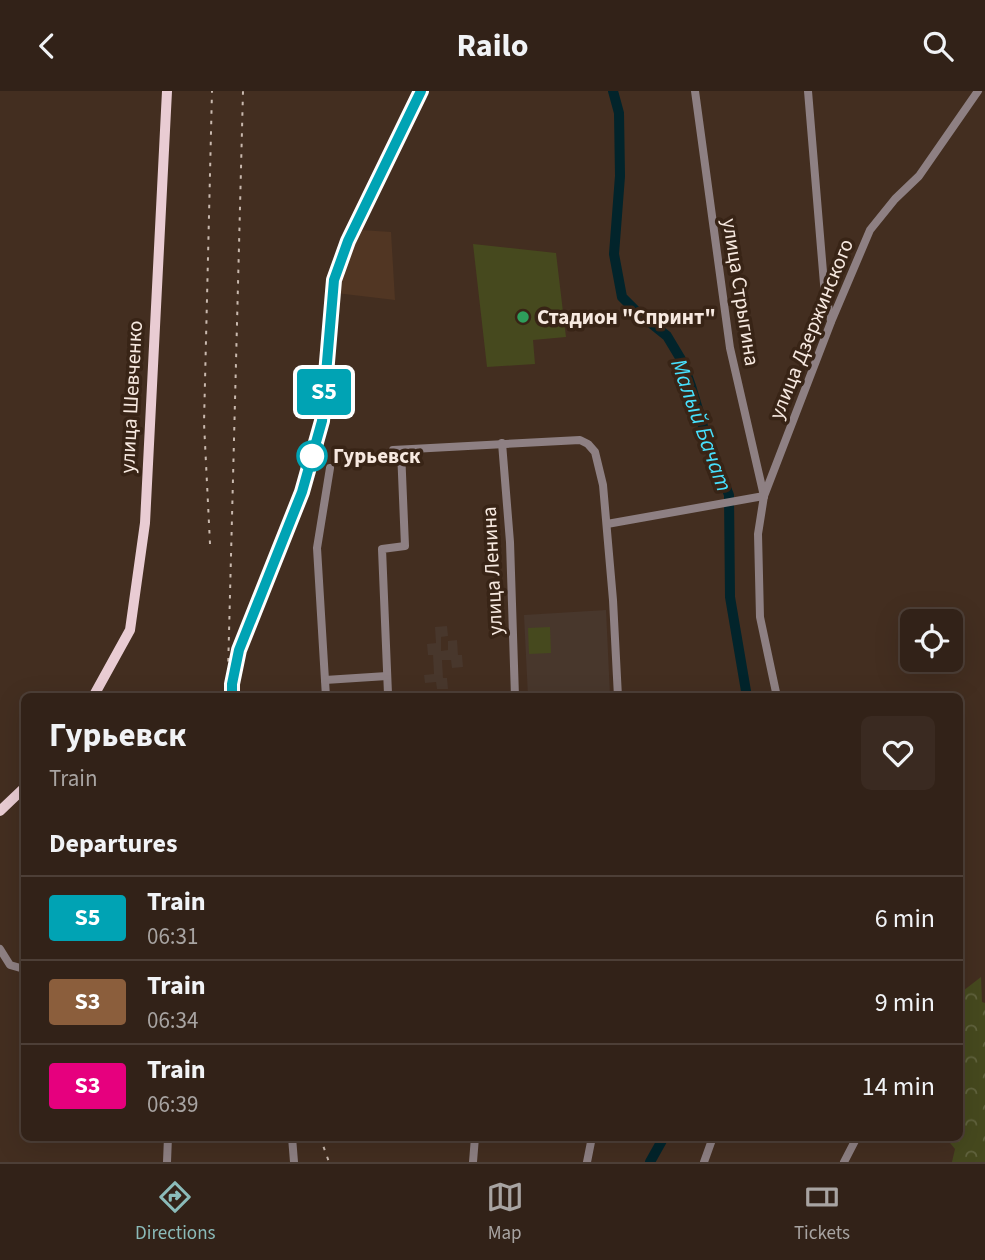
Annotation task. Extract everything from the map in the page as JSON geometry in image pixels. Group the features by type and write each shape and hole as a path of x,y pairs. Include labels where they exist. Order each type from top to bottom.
{"main road":[{"name":"улица Шевченко","path":"97,693 130,630 145,523 167,91"},
{"path":"0,811 21,791"}],"street":[{"name":"улица Стрыгина","path":"695,91 730,348 764,496"},
{"path":"808,91 824,284 831,322"},
{"name":"улица Дзержинского","path":"764,496 831,322 870,230 895,198 910,187 978,91"},
{"path":"388,693 382,549 405,546 397,450 580,440 595,452 603,485 614,600 618,693"},
{"name":"улица Ленина","path":"502,443 510,538 515,693"},
{"path":"326,693 317,548 330,468"},
{"path":"607,524 764,496 758,534 760,617 775,693"},
{"path":"325,680 387,676"},
{"path":"0,949 10,965 21,968"},
{"path":"167,1162 168,1141"},
{"path":"292,1141 294,1162"},
{"path":"473,1162 475,1141"},
{"path":"587,1162 591,1141"},
{"path":"704,1162 712,1141"},
{"path":"844,1162 855,1141"}],"shaded area":[{"path":"361,230 391,232 395,300 336,293 350,242 357,238"},
{"path":"606,610 610,693 528,693 524,615"},
{"path":"447,626 448,636 441,637 441,651 448,650 448,641 457,640 458,655 462,655 463,667 452,668 451,660 442,660 443,678 447,678 448,689 437,689 436,682 425,683 424,675 434,674 433,655 428,655 427,644 436,643 435,627"}],"green space":[{"name":"Стадион \"Спринт\"","path":"473,244 556,253 566,337 533,340 535,364 487,367"},
{"path":"550,627 551,653 529,654 528,628"},
{"path":"981,977 982,1002 985,1003 985,1162 952,1162 955,1149 948,1141 963,1141 963,991"}],"waterway":[{"name":"Малый Бачат","path":"613,91 619,113 620,176 614,254 622,297 667,336 682,361 708,443 729,495 730,597 746,693"},
{"name":"Малый Бачат","path":"650,1162 662,1141"}],"railway":[{"path":"210,544 204,423 212,91"},
{"path":"228,672 243,91"},
{"path":"232,693 239,650 302,492 322,421 334,280 348,242 421,91"},
{"path":"321,1141 329,1162"}],"train":[{"name":"S5","path":"232,693 239,650 302,492 322,421 334,280 348,241 421,91"}],"place":[{"name":"Стадион \"Спринт\"","path":"523,317"},
{"name":"Гурьевск","path":"312,456"}]}
